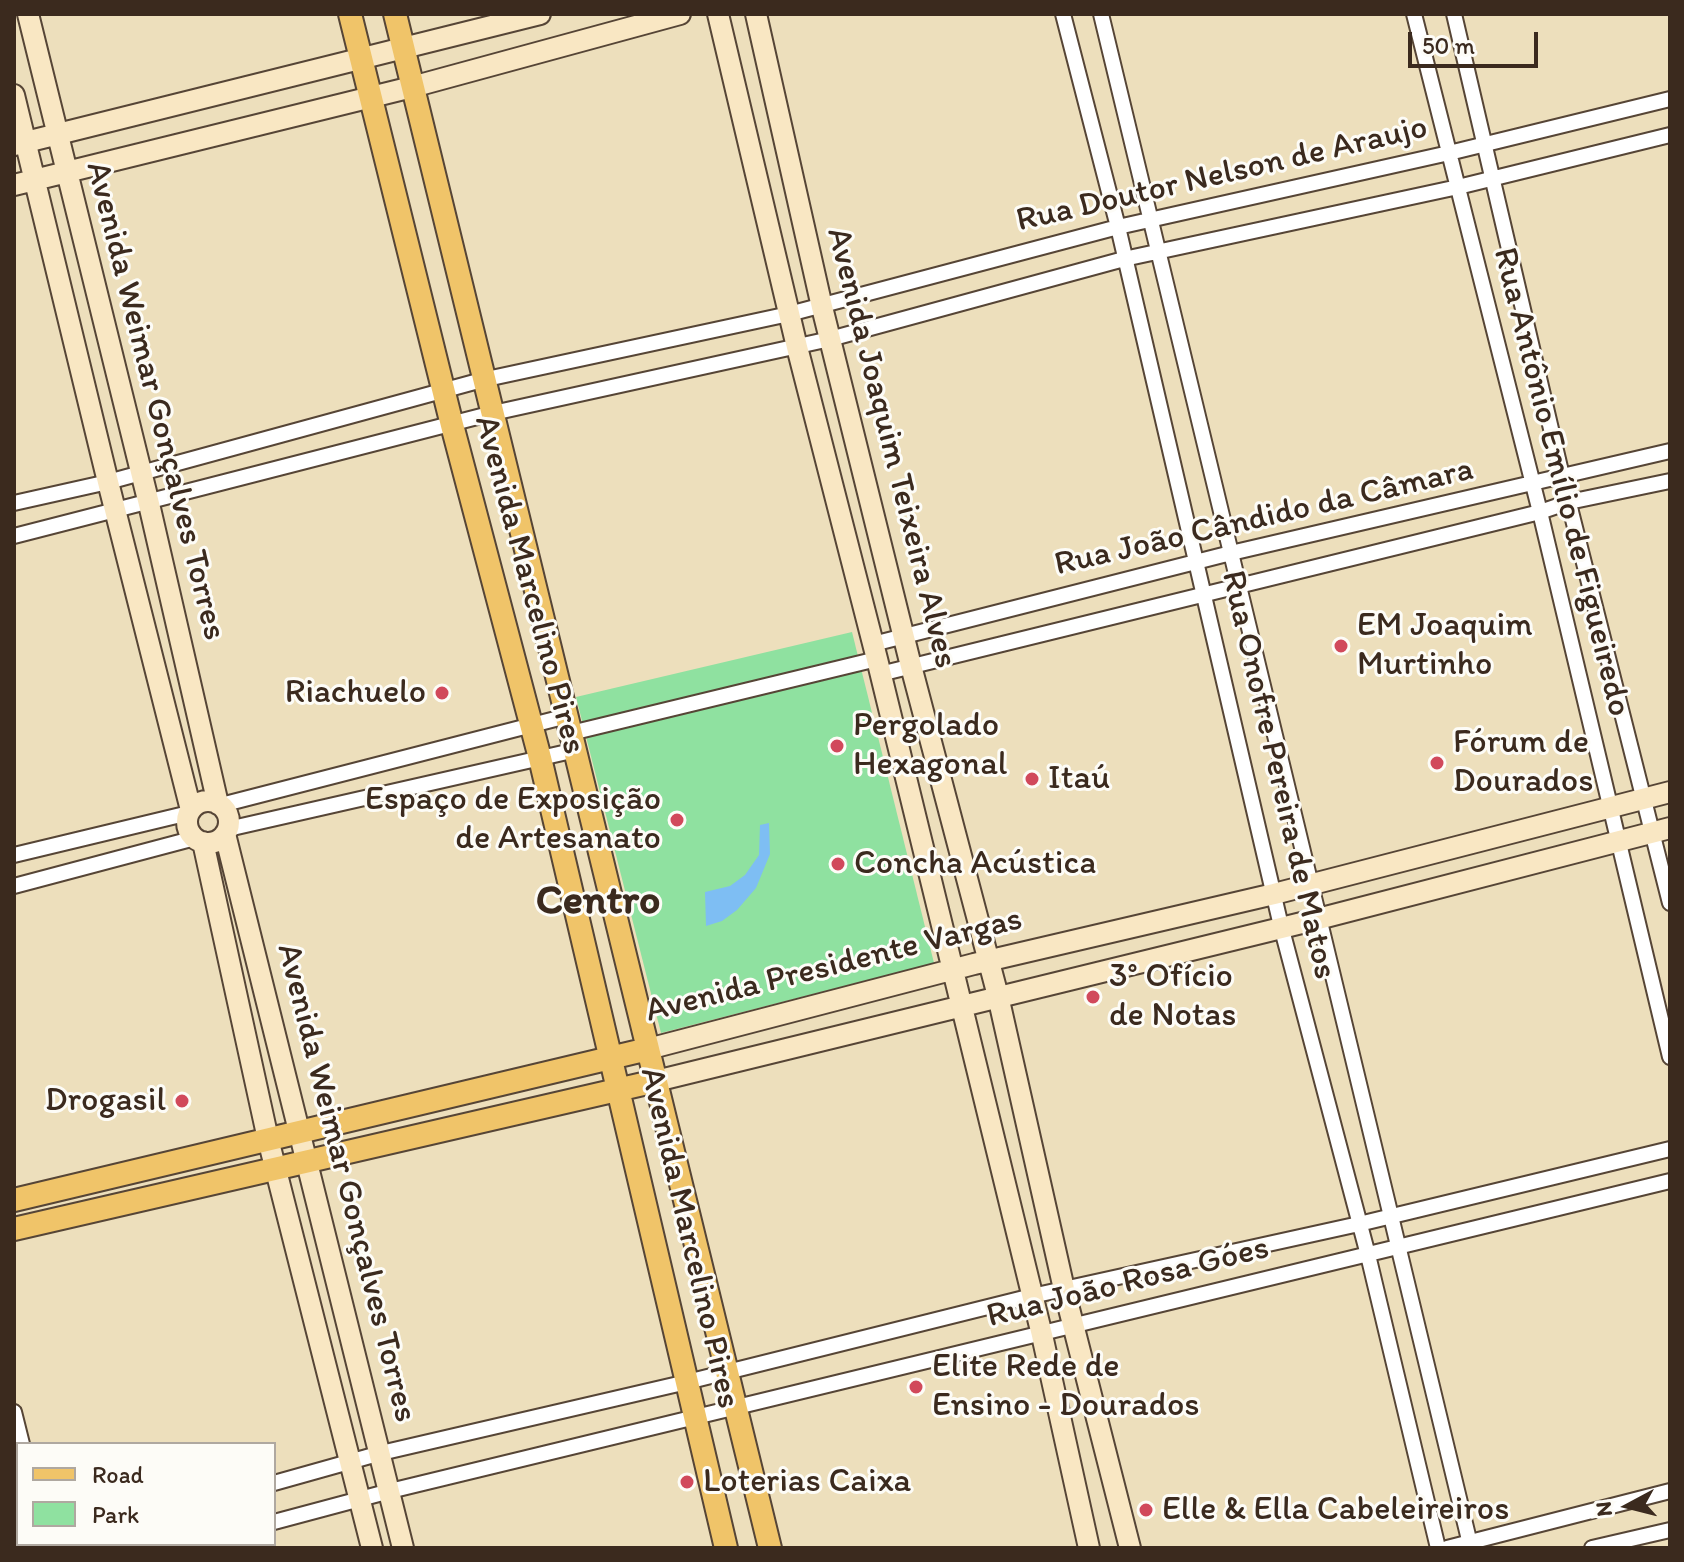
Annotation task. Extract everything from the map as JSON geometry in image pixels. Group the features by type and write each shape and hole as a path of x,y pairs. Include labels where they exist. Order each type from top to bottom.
{"main road":[{"name":"Avenida Weimar Gonçalves Torres","path":"28,14 142,473 219,804"},
{"name":"Avenida Marcelino Pires","path":"350,14 452,425 540,758 726,1548"},
{"name":"Avenida Marcelino Pires","path":"395,14 482,380 493,413 770,1548"},
{"path":"20,144 540,14"},
{"path":"14,185 412,87 680,14"},
{"name":"Avenida Joaquim Teixeira Alves","path":"718,14 797,347 877,659 1042,1335 1089,1548"},
{"name":"Avenida Joaquim Teixeira Alves","path":"756,14 822,307 911,666 998,996 1064,1289 1130,1548"},
{"name":"Avenida Weimar Gonçalves Torres","path":"14,95 20,144 35,180 190,811"},
{"name":"Avenida Presidente Vargas","path":"14,1200 648,1049 987,960 1274,894 1670,792"},
{"path":"200,802 219,804 228,816 226,831 215,842 199,840 188,826 190,811 200,802"},
{"name":"Avenida Presidente Vargas","path":"14,1229 619,1090 1318,919 1662,830"},
{"name":"Avenida Weimar Gonçalves Torres","path":"226,831 403,1548"},
{"name":"Avenida Weimar Gonçalves Torres","path":"199,840 268,1139 372,1548"},
{"path":"447,1096 453,1127"}],"street":[{"name":"Rua Onofre Pereira de Matos","path":"1063,14 1118,227 1281,926 1368,1255 1438,1548"},
{"name":"Rua Onofre Pereira de Matos","path":"1101,14 1470,1545"},
{"name":"Rua Antônio Emílio de Figueiredo","path":"1414,14 1540,512 1670,1057"},
{"name":"Rua Antônio Emílio de Figueiredo","path":"1454,14 1562,476 1645,798 1662,830 1670,903"},
{"name":"Rua Doutor Nelson de Araujo","path":"14,503 108,482 482,380 822,307 1118,227 1449,153 1670,99"},
{"name":"Rua Doutor Nelson de Araujo","path":"14,536 149,504 493,413 830,339 1124,259 1458,187 1670,135"},
{"name":"Rua João Cândido da Câmara","path":"877,659 905,636 1231,553 1670,451"},
{"path":"219,804 531,725 571,733 877,659 911,666 1540,512 1569,502 1670,481"},
{"path":"226,831 540,758 571,733"},
{"path":"14,855 190,811"},
{"path":"14,886 199,840"},
{"name":"Rua João Rosa Góes","path":"276,1482 381,1453 687,1382 1032,1296 1391,1217 1670,1149"},
{"name":"Rua João Rosa Góes","path":"276,1521 361,1498 1670,1181"},
{"path":"14,1412 22,1442"},
{"path":"1447,1548 1470,1545 1670,1491"},
{"path":"1592,1548 1670,1530"}],"green space":[{"path":"852,632 934,963 661,1033 576,697"}],"water":[{"path":"769,823 770,854 756,888 737,910 722,921 706,926 705,892 730,886 745,875 759,855 760,825"}],"place":[{"name":"EM Joaquim Murtinho","path":"1341,646"},
{"name":"Riachuelo","path":"442,693"},
{"name":"Pergolado Hexagonal","path":"837,746"},
{"name":"Fórum de Dourados","path":"1437,763"},
{"name":"Itaú","path":"1032,779"},
{"name":"Espaço de Exposição de Artesanato","path":"677,820"},
{"name":"Concha Acústica","path":"838,864"},
{"name":"3° Ofício de Notas","path":"1093,997"},
{"name":"Drogasil","path":"182,1101"},
{"name":"Elite Rede de Ensino - Dourados","path":"916,1387"},
{"name":"Loterias Caixa","path":"687,1482"},
{"name":"Elle & Ella Cabeleireiros","path":"1146,1510"}],"district":[{"name":"Centro","path":"598,902"}]}
